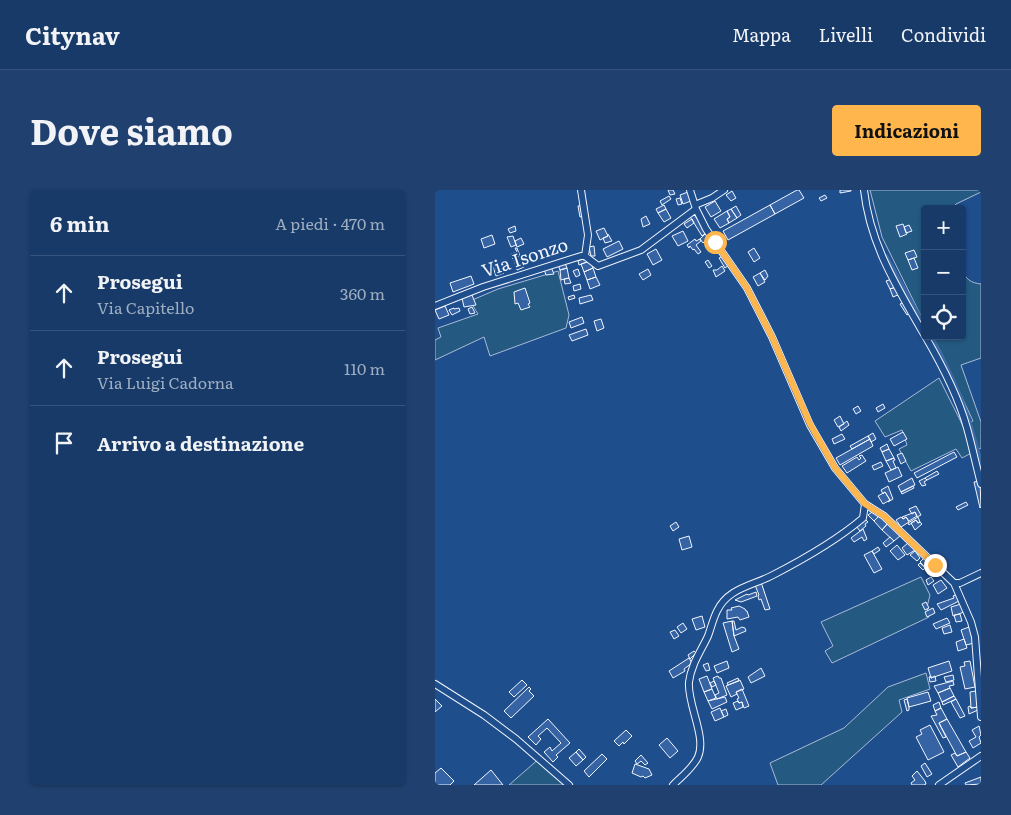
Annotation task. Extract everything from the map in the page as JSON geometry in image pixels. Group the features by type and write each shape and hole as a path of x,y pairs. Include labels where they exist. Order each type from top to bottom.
{"street":[{"path":"581,190 588,235 585,256"},
{"path":"690,190 706,230 747,288 772,337 810,424 825,452 843,479 865,504 884,516 954,583 971,622 975,637 981,717"},
{"path":"696,207 724,190"},
{"path":"864,190 867,216 879,253 921,329"},
{"name":"Via Isonzo","path":"435,306 483,287 581,256 585,256 598,266 641,250 696,207"},
{"path":"927,340 941,365 967,426 981,484"},
{"path":"673,785 699,756 700,743 689,691 689,680 717,611 726,598 736,590 772,576 847,531 863,518 865,504"},
{"path":"954,583 960,583 981,573"},
{"path":"435,684 484,715 516,739 569,785"},
{"path":"939,785 981,756"}],"shaded area":[{"path":"870,190 981,190 981,192 955,205 921,205 921,316 882,237"},
{"path":"558,271 569,315 566,328 490,356 484,337 435,360 435,340 441,337 438,328 478,314 470,301 498,289"},
{"path":"966,276 974,283 981,284 981,358 961,365 981,422 981,448 962,458 956,449 911,471 899,449 907,445 902,430 885,437 875,421 939,378 963,426 973,421 934,340 966,340"},
{"path":"921,577 930,595 927,607 929,617 832,663 825,651 833,646 821,622"},
{"path":"926,673 930,689 899,700 902,712 821,785 778,785 770,763 844,728 888,687"},
{"path":"541,757 566,785 509,785"}],"building":[{"path":"668,190 673,190 675,194 670,195"},
{"path":"799,190 804,198 775,214 770,205"},
{"path":"840,190 851,190 851,191 840,193"},
{"path":"732,191 736,198 731,201 726,195"},
{"path":"688,192 691,201 683,204 680,195"},
{"path":"825,195 827,198 821,201 819,198"},
{"path":"669,196 671,199 662,205 660,201"},
{"path":"680,198 682,204 678,205 676,199"},
{"path":"715,201 721,211 711,217 705,207"},
{"path":"582,205 584,216 580,217 578,206"},
{"path":"664,205 666,209 658,213 656,209"},
{"path":"770,205 775,214 728,240 723,231"},
{"path":"736,206 741,215 737,218 731,209"},
{"path":"666,209 671,218 664,222 658,213"},
{"path":"731,209 737,218 729,223 727,219 730,217 727,211"},
{"path":"727,211 730,217 727,219 729,223 720,228 714,219"},
{"path":"693,213 707,232 702,236 689,215"},
{"path":"646,216 650,224 643,227 641,219"},
{"path":"692,219 694,223 687,228 684,224"},
{"path":"903,224 907,234 900,237 896,226"},
{"path":"909,225 912,231 906,233 904,227"},
{"path":"515,226 516,231 510,233 508,229"},
{"path":"604,228 608,236 600,240 596,231"},
{"path":"683,231 688,241 678,246 672,236"},
{"path":"707,232 710,237 703,243 700,239"},
{"path":"608,234 612,241 605,243 603,238 608,236"},
{"path":"492,235 495,244 484,248 481,239"},
{"path":"513,236 516,245 511,247 507,237"},
{"path":"521,238 524,244 517,247 515,241"},
{"path":"695,239 696,241 700,239 701,241 696,245 701,252 698,254 687,245"},
{"path":"619,241 623,249 607,257 603,249"},
{"path":"594,246 595,256 591,256 589,247"},
{"path":"515,248 517,248 520,256 513,259 511,254 517,252"},
{"path":"754,248 760,258 754,262 748,252"},
{"path":"656,249 662,260 653,265 647,254"},
{"path":"914,250 917,257 908,260 905,253"},
{"path":"723,256 729,265 725,268 719,258"},
{"path":"521,258 524,267 517,270 514,260"},
{"path":"914,258 918,268 912,270 908,260"},
{"path":"586,259 587,262 579,265 578,261"},
{"path":"708,260 712,266 709,268 705,262"},
{"path":"590,261 593,268 584,272 581,264"},
{"path":"501,263 506,268 503,270 504,273 496,276 493,267"},
{"path":"565,263 567,268 560,270 558,265"},
{"path":"722,266 725,271 716,277 713,270 717,270"},
{"path":"551,267 554,274 546,275 544,269"},
{"path":"567,268 569,278 561,280 560,270"},
{"path":"593,268 596,277 587,280 584,272"},
{"path":"578,269 580,275 576,277 573,271"},
{"path":"648,269 651,275 643,280 639,274"},
{"path":"765,270 768,276 765,280 760,273"},
{"path":"760,273 765,282 758,286 753,277"},
{"path":"471,276 474,284 453,292 450,283"},
{"path":"596,277 600,285 590,289 587,280"},
{"path":"569,278 571,283 565,284 564,279"},
{"path":"892,279 896,287 890,289 886,281"},
{"path":"580,284 581,289 574,291 573,286"},
{"path":"896,287 900,294 893,297 890,289"},
{"path":"525,288 530,307 521,310 518,303 515,304 514,292"},
{"path":"472,295 476,305 464,307 462,298"},
{"path":"574,295 575,298 569,300 568,297"},
{"path":"591,295 593,300 580,304 579,298"},
{"path":"904,302 910,313 907,315 900,304"},
{"path":"445,306 449,315 439,319 435,310"},
{"path":"472,307 475,313 470,314 468,309"},
{"path":"459,308 460,311 452,315 449,310"},
{"path":"582,317 584,323 571,328 569,322"},
{"path":"601,319 604,328 597,331 594,321"},
{"path":"586,329 588,335 572,341 569,335"},
{"path":"883,404 885,408 878,412 876,408"},
{"path":"858,406 861,411 856,414 853,409"},
{"path":"840,416 844,424 838,427 834,420"},
{"path":"847,421 849,425 841,431 839,427"},
{"path":"903,432 907,439 894,446 890,439"},
{"path":"873,433 876,439 871,442 868,436"},
{"path":"842,434 845,439 834,444 832,439"},
{"path":"868,436 870,439 852,449 850,446"},
{"path":"870,439 873,446 840,465 836,458"},
{"path":"887,444 889,449 882,452 880,448"},
{"path":"889,449 894,458 886,461 882,452"},
{"path":"954,452 957,457 917,478 914,473"},
{"path":"902,453 906,461 901,464 897,455"},
{"path":"862,455 866,461 847,473 842,466 857,457 859,460 861,458 859,456"},
{"path":"894,458 895,460 893,461 896,468 891,470 886,461"},
{"path":"881,462 883,466 874,470 872,466"},
{"path":"898,467 902,476 889,482 885,473"},
{"path":"937,471 939,474 927,480 925,478"},
{"path":"912,478 915,485 901,492 898,486"},
{"path":"925,478 927,480 924,482 926,485 922,486 919,481"},
{"path":"980,481 981,507 980,508 974,482"},
{"path":"888,486 893,499 888,502 890,500 885,492 883,494 881,490"},
{"path":"913,486 914,488 902,494 901,492"},
{"path":"885,492 890,500 883,504 878,496"},
{"path":"966,502 968,505 958,510 956,507"},
{"path":"916,506 921,515 917,517 915,512 912,514 909,509"},
{"path":"875,510 880,515 874,521 868,515"},
{"path":"915,512 917,516 909,521 906,517 903,519 902,517"},
{"path":"880,515 888,523 882,530 874,521"},
{"path":"901,517 903,519 906,517 909,522 901,527 896,520"},
{"path":"918,517 920,522 918,523 916,520 909,525 908,523"},
{"path":"865,519 868,522 860,531 856,526"},
{"path":"916,520 922,524 915,530 911,523"},
{"path":"676,522 679,527 673,531 670,526"},
{"path":"888,523 900,536 894,541 882,530"},
{"path":"863,529 867,539 864,541 862,537 854,542 851,538"},
{"path":"689,536 692,547 682,550 679,539"},
{"path":"890,537 894,541 886,547 883,543"},
{"path":"908,543 915,550 907,555 902,548"},
{"path":"897,545 905,555 898,560 890,551"},
{"path":"878,547 880,550 874,554 872,551"},
{"path":"872,551 882,569 874,573 864,555"},
{"path":"915,551 920,558 917,561 910,555"},
{"path":"924,558 938,571 934,576 920,562"},
{"path":"920,563 925,568 923,570 918,565"},
{"path":"931,577 934,581 928,585 926,580"},
{"path":"941,580 947,588 938,594 933,585"},
{"path":"761,582 770,609 765,610 761,599 759,600 755,585"},
{"path":"756,592 757,596 741,602 735,600 747,594"},
{"path":"958,594 961,600 941,610 937,604 954,598 953,596"},
{"path":"926,602 929,608 925,610 922,604"},
{"path":"961,604 964,612 953,616 951,607"},
{"path":"739,606 747,611 749,617 740,620 738,617 727,619 727,610 732,610 731,608"},
{"path":"933,608 935,613 927,617 925,612"},
{"path":"960,614 962,621 956,622 954,615"},
{"path":"702,616 705,627 696,630 692,619"},
{"path":"947,618 950,623 936,629 933,624"},
{"path":"732,621 734,621 736,630 742,627 746,631 734,636"},
{"path":"732,621 734,636 739,649 732,652 723,623"},
{"path":"683,623 687,629 681,633 677,627"},
{"path":"950,625 952,632 944,634 942,628"},
{"path":"969,627 974,643 966,645 961,630"},
{"path":"675,630 679,636 674,639 670,632"},
{"path":"964,639 967,648 958,651 956,642"},
{"path":"694,651 696,653 690,659 688,655"},
{"path":"689,658 692,663 684,669 685,671 673,678 669,671"},
{"path":"727,661 729,668 717,673 714,666"},
{"path":"949,661 952,671 931,678 928,668"},
{"path":"970,661 975,687 965,689 960,667 965,666 964,662"},
{"path":"708,663 710,670 706,671 703,665"},
{"path":"761,668 765,676 751,683 748,677"},
{"path":"953,675 954,680 946,682 944,677"},
{"path":"707,676 712,689 704,692 699,679"},
{"path":"718,676 721,678 727,695 717,699 715,695 719,693 713,678"},
{"path":"931,676 931,678 935,676 936,681 930,682 929,677"},
{"path":"738,678 739,681 728,685 727,683"},
{"path":"522,680 527,685 514,697 509,692"},
{"path":"740,680 744,689 736,692 737,694 731,697 726,686"},
{"path":"714,681 716,685 712,687 710,683"},
{"path":"953,681 954,685 938,693 934,686"},
{"path":"529,687 531,689 529,691 534,696 511,718 504,711"},
{"path":"950,688 954,696 942,702 938,693"},
{"path":"712,689 716,698 708,701 704,692"},
{"path":"742,689 749,706 744,708 742,702 739,703 737,699 739,698 736,692"},
{"path":"976,691 978,707 971,708 970,692"},
{"path":"928,692 931,701 909,707 907,698"},
{"path":"954,696 956,699 943,705 942,702"},
{"path":"725,697 727,702 712,709 708,701"},
{"path":"435,699 442,706 435,712"},
{"path":"907,699 909,710 907,711 904,700"},
{"path":"956,699 965,716 960,718 951,702"},
{"path":"738,701 739,703 742,702 743,707 736,710 733,703"},
{"path":"939,702 941,708 935,711 933,705"},
{"path":"970,706 971,708 978,707 978,710 969,714 968,707"},
{"path":"720,708 724,717 715,721 711,712"},
{"path":"941,708 947,719 939,723 946,737 943,738 931,716 937,715 935,711"},
{"path":"726,709 728,715 724,717 721,711"},
{"path":"548,719 570,743 556,755 558,757 553,762 544,752 550,747 552,751 561,743 547,728 538,736 541,739 536,745 528,737"},
{"path":"947,719 966,752 957,756 939,723"},
{"path":"930,725 944,752 928,760 916,737 922,734 920,730"},
{"path":"979,726 981,743 973,748 969,741 976,737 972,730"},
{"path":"626,730 632,736 619,746 614,741"},
{"path":"667,738 678,751 670,758 659,745"},
{"path":"579,749 586,757 583,760 576,752"},
{"path":"576,752 583,760 576,766 569,758"},
{"path":"966,752 970,758 958,767 951,755 955,753 957,756"},
{"path":"602,754 607,759 589,777 584,771"},
{"path":"641,755 648,763 645,765 641,761 637,764 635,761"},
{"path":"925,763 932,774 927,777 921,766"},
{"path":"635,764 649,769 652,775 645,778 632,773"},
{"path":"441,768 454,781 450,785 435,785 435,773"},
{"path":"491,770 503,785 474,785"},
{"path":"917,771 926,784 912,785 911,783 915,780 912,776"},
{"path":"981,777 981,784 966,785 965,783"}],"waterway":[{"path":"886,257 921,321"},
{"path":"932,340 961,400 981,468"}],"route":[{"path":"715,242 747,288 772,337 810,424 835,468 865,504 884,516 935,565"}]}
